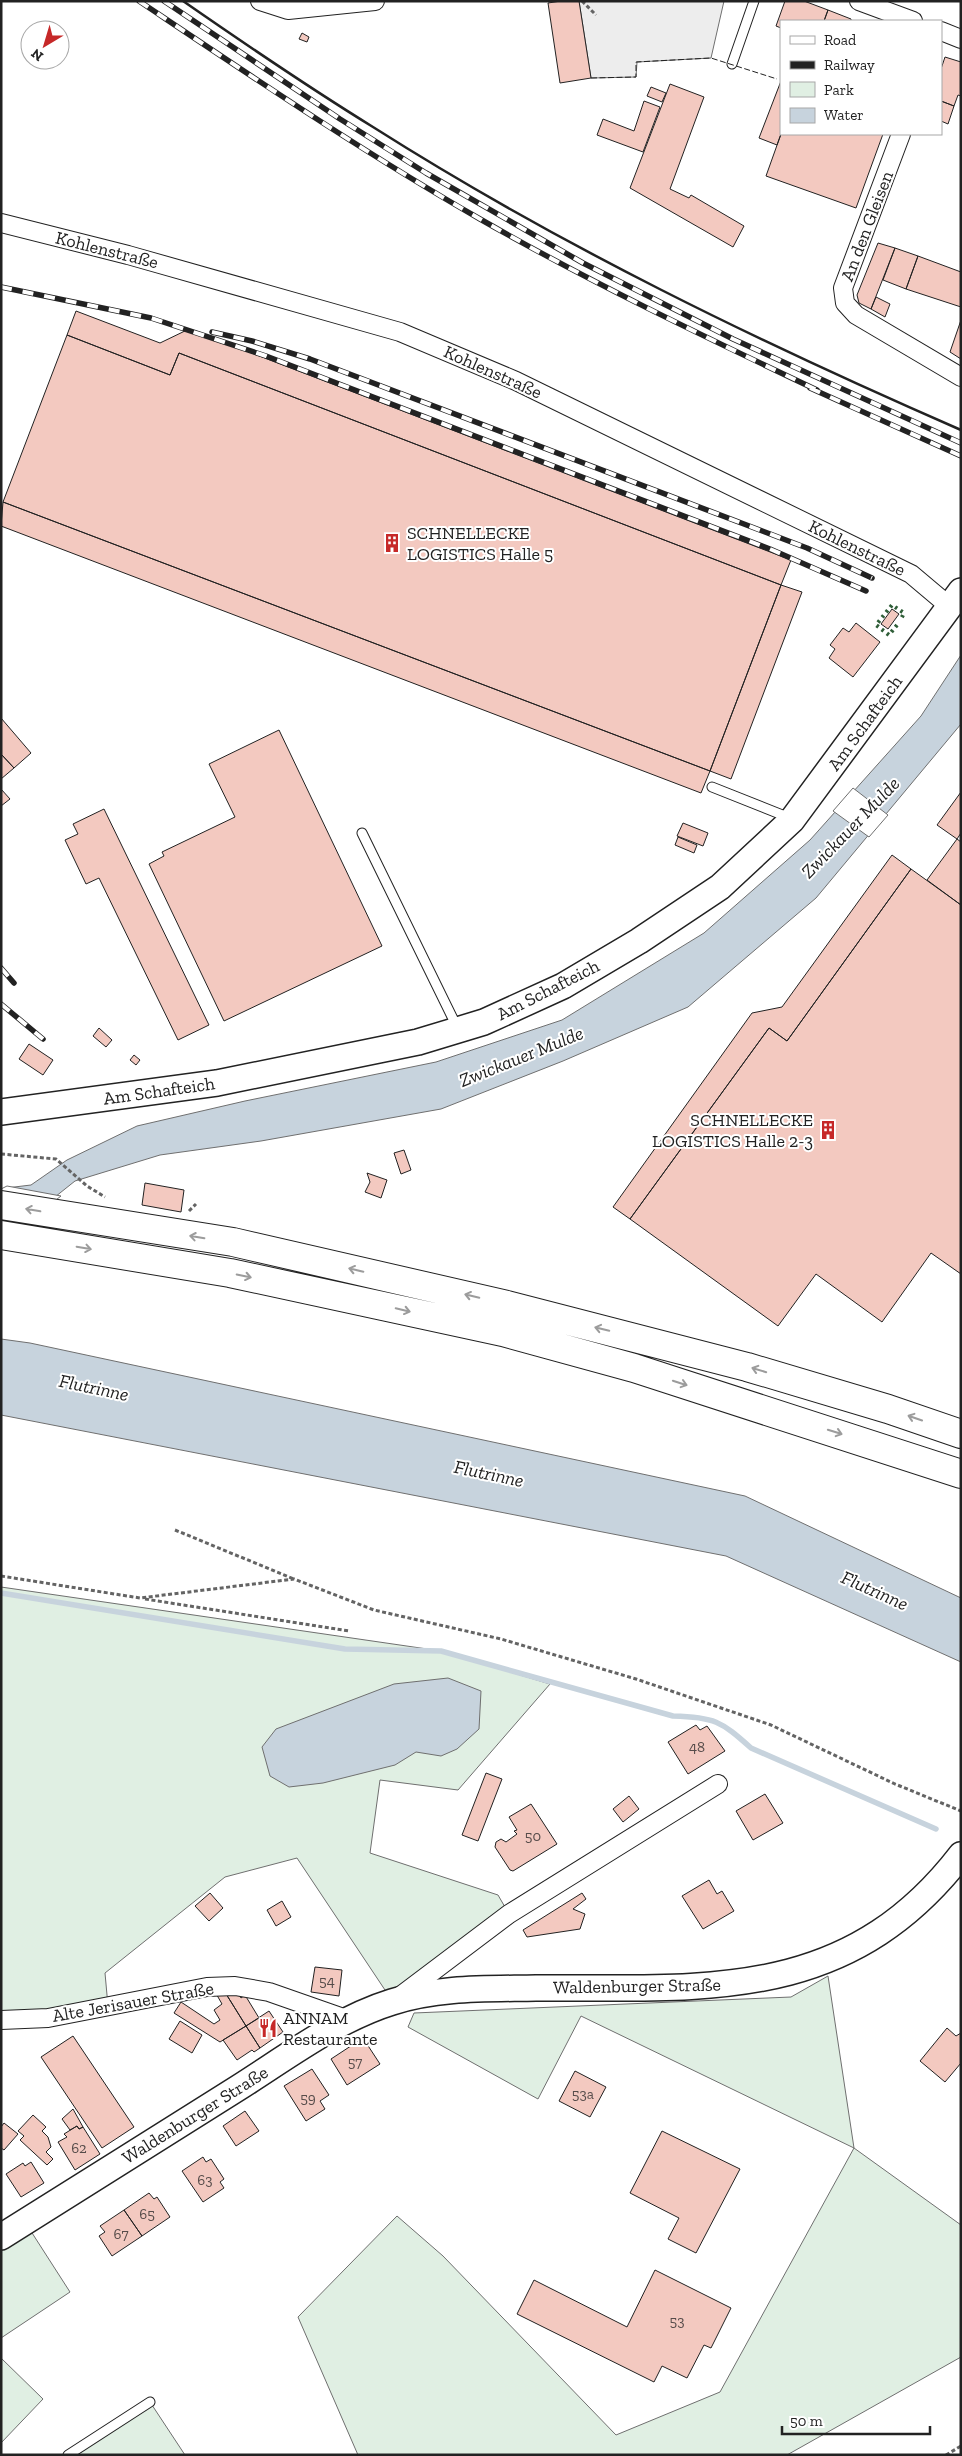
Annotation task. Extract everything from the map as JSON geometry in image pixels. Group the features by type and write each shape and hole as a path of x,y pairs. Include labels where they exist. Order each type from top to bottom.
{"main road":[{"path":"1,1205 233,1242 498,1302 747,1367 888,1409 961,1434"},
{"path":"1,1234 230,1274 503,1332 634,1368 961,1474"}],"street":[{"path":"260,1 288,10 364,2"},
{"path":"858,1 910,20"},
{"path":"942,31 961,39"},
{"name":"An den Gleisen","path":"901,135 843,288 845,303 856,314 961,376"},
{"name":"Kohlenstraße","path":"1,224 128,255 400,332 516,381 911,574 955,598"},
{"name":"Am Schafteich","path":"1,1112 217,1083 418,1042 484,1022 563,986 639,942 720,887 792,820 955,598"},
{"name":"Waldenburger Straße","path":"393,2002 509,1914 718,1784"},
{"name":"Waldenburger Straße","path":"1,2237 349,2020 393,2002 459,1989 707,1987 774,1977 842,1955 896,1922 945,1875 961,1855"},
{"name":"Alte Jerisauer Straße","path":"1,2020 48,2018 199,1988 226,1986 269,1992 349,2020"}],"lane":[{"path":"732,64 754,1"},
{"path":"712,787 792,820"},
{"path":"362,833 458,1030"},
{"path":"68,2455 150,2402"}],"path":[{"path":"582,1 596,15"},
{"path":"1,1154 56,1159 86,1186"},
{"path":"175,1530 294,1580 374,1610 501,1639 636,1679 771,1725 895,1784 961,1811"},
{"path":"1,1576 349,1631"},
{"path":"140,1598 294,1580"},
{"path":"946,2455 961,2446"}],"green space":[{"path":"1,1587 441,1651 550,1684 458,1790 380,1780 370,1853 498,1895 509,1914 393,2002 297,1858 225,1877 105,1973 108,2006 1,2020"},
{"path":"828,1976 854,2148 581,2016 538,2099 408,2027 414,2013 791,1997"},
{"path":"854,2148 961,2225 961,2357 787,2455 358,2455 298,2317 397,2216 443,2256 616,2435 720,2392"},
{"path":"25,2222 70,2292 1,2338 1,2237"},
{"path":"1,2358 43,2399 1,2443"},
{"path":"150,2402 185,2455 68,2455"}],"shaded area":[{"path":"579,1 724,1 711,58 637,62 636,77 591,78"}],"water":[{"name":"Zwickauer Mulde","path":"961,655 961,724 816,898 688,1007 563,1061 441,1109 261,1141 160,1155 75,1181 1,1240 6,1188 31,1185 67,1160 137,1126 245,1101 436,1062 562,1020 704,933 810,840 921,716"},
{"name":"Flutrinne","path":"1,1339 30,1343 745,1496 961,1598 961,1662 726,1556 1,1415"},
{"path":"448,1678 481,1691 479,1729 457,1749 441,1756 416,1752 395,1765 323,1783 289,1787 270,1776 262,1747 276,1729 394,1684"}],"pier":[{"path":"853,788 888,815 869,837 833,811"},
{"path":"7,1186 61,1196 1,1243 1,1189"}],"building":[{"path":"579,1 591,78 560,83 548,3"},
{"path":"785,1 804,1 828,10 824,20 780,20 780,28 776,26"},
{"path":"828,10 851,19 851,20 824,20"},
{"path":"302,33 309,37 307,42 299,39"},
{"path":"945,57 961,62 961,96 958,95 954,106 942,101 942,66"},
{"path":"670,84 704,97 670,189 689,198 691,195 744,226 733,247 630,188"},
{"path":"780,84 781,135 777,145 759,138"},
{"path":"651,87 666,93 662,102 647,96"},
{"path":"644,101 660,107 643,152 597,135 603,119 634,131"},
{"path":"942,101 954,106 948,124 942,121"},
{"path":"781,135 883,135 856,208 766,176"},
{"path":"878,243 895,248 871,309 859,303 857,295"},
{"path":"895,248 918,256 906,289 883,280"},
{"path":"918,256 961,272 961,307 906,289"},
{"path":"876,297 890,304 885,317 871,309"},
{"path":"76,311 160,343 189,329 791,560 781,585 179,353 170,375 67,335"},
{"path":"961,320 961,359 950,352"},
{"name":"SCHNELLECKE LOGISTICS Halle 5","path":"67,335 170,375 179,353 781,585 710,771 3,502"},
{"path":"3,502 710,771 701,793 1,526"},
{"path":"781,585 802,592 731,779 710,771"},
{"path":"892,609 899,614 888,629 881,624"},
{"path":"856,623 880,642 853,677 829,658 835,649 830,645 843,628 849,632"},
{"path":"1,718 31,753 14,768 1,754"},
{"path":"279,730 382,946 224,1021 149,864 164,856 162,852 235,817 209,764"},
{"path":"1,754 14,768 1,779"},
{"path":"1,789 10,799 1,806"},
{"path":"961,792 961,833 957,839 937,825"},
{"path":"104,809 209,1025 178,1040 99,878 86,884 65,840 78,834 73,824"},
{"path":"683,823 708,833 703,846 677,836"},
{"path":"678,837 697,845 694,853 675,845"},
{"path":"957,839 961,842 961,905 927,880"},
{"path":"892,855 911,869 787,1041 769,1028 630,1219 613,1207 752,1013 782,1007"},
{"name":"SCHNELLECKE LOGISTICS Halle 2-3","path":"911,869 961,905 961,1274 931,1253 882,1322 816,1274 778,1326 630,1219 769,1028 787,1041"},
{"path":"99,1028 112,1040 106,1047 93,1036"},
{"path":"29,1044 53,1060 43,1075 19,1059"},
{"path":"134,1055 140,1060 136,1065 130,1060"},
{"path":"404,1150 411,1170 401,1174 394,1153"},
{"path":"367,1173 387,1180 381,1198 365,1192 370,1182"},
{"path":"145,1183 184,1190 181,1212 142,1205"},
{"path":"696,1725 700,1730 707,1726 725,1751 688,1774 668,1742"},
{"path":"486,1773 502,1779 478,1841 462,1835"},
{"path":"765,1794 783,1823 753,1840 736,1811"},
{"path":"629,1796 639,1809 623,1822 613,1809"},
{"path":"531,1804 557,1844 513,1871 510,1870 495,1847 496,1842 501,1839 506,1842 517,1834 514,1831 517,1830 509,1817"},
{"path":"709,1880 717,1894 722,1891 734,1911 703,1929 682,1896"},
{"path":"210,1893 223,1908 209,1921 195,1906"},
{"path":"582,1893 586,1899 573,1909 585,1914 580,1929 527,1937 523,1930"},
{"path":"282,1901 291,1917 276,1926 267,1910"},
{"path":"315,1967 342,1970 339,1996 311,1992"},
{"path":"235,1988 241,1998 245,1995 259,2018 246,2026 223,1989"},
{"path":"223,1989 246,2026 220,2042 174,2013 181,2002 214,2024 220,2020 214,2010 222,2004 214,1990"},
{"path":"269,2011 283,2032 260,2048 246,2026"},
{"path":"180,2021 202,2035 192,2053 169,2039"},
{"path":"246,2026 260,2048 254,2052 252,2050 237,2060 223,2040"},
{"path":"947,2028 956,2036 961,2033 961,2063 945,2082 920,2061"},
{"path":"73,2036 134,2127 102,2148 41,2057"},
{"path":"363,2038 380,2064 347,2085 331,2059"},
{"path":"312,2069 329,2095 320,2101 325,2109 306,2121 284,2086"},
{"path":"575,2071 606,2087 590,2117 559,2101"},
{"path":"73,2109 83,2127 79,2129 77,2126 70,2130 62,2119"},
{"path":"245,2111 259,2131 236,2146 223,2126"},
{"path":"33,2115 46,2127 42,2131 48,2137 51,2147 46,2152 53,2159 47,2165 20,2140 24,2136 18,2131"},
{"path":"4,2123 18,2134 4,2150 1,2148 1,2127"},
{"path":"77,2126 79,2129 83,2127 100,2154 75,2170 58,2142 67,2137 64,2134"},
{"path":"662,2131 740,2169 696,2253 668,2239 679,2218 630,2193"},
{"path":"203,2157 206,2162 211,2159 224,2179 220,2182 224,2188 203,2202 182,2171"},
{"path":"31,2162 44,2183 21,2197 6,2174 23,2163 25,2166"},
{"path":"149,2193 154,2199 157,2197 170,2217 142,2236 124,2210"},
{"path":"124,2210 142,2236 112,2256 99,2236 105,2232 100,2226"},
{"path":"655,2270 731,2308 711,2348 704,2345 687,2378 662,2366 654,2382 517,2314 534,2280 627,2327"}],"waterway":[{"path":"1,1593 345,1649 441,1651 673,1716 708,1719 724,1726 751,1748 936,1829"}],"railway":[{"path":"139,1 350,140 480,219 605,287 817,390"},
{"path":"164,1 340,119 426,173 583,263 733,339 961,443"},
{"path":"1,287 151,318 266,356 770,549 866,591"},
{"path":"212,332 252,341 310,359 807,548 872,578"},
{"path":"810,388 961,456"},
{"path":"1,968 14,983"},
{"path":"1,1004 43,1039"}],"hedge":[{"path":"897,625 889,635 876,625 892,605 904,613 901,619"}],"fence":[{"path":"591,78 636,77 636,62 711,58 777,79"}],"wall":[{"path":"183,1 349,112 515,212 588,252 735,327 961,430"}],"place":[{"name":"SCHNELLECKE LOGISTICS Halle 5","path":"392,543"},
{"name":"SCHNELLECKE LOGISTICS Halle 2-3","path":"828,1130"},
{"name":"ANNAM Restaurante","path":"268,2028"}]}
